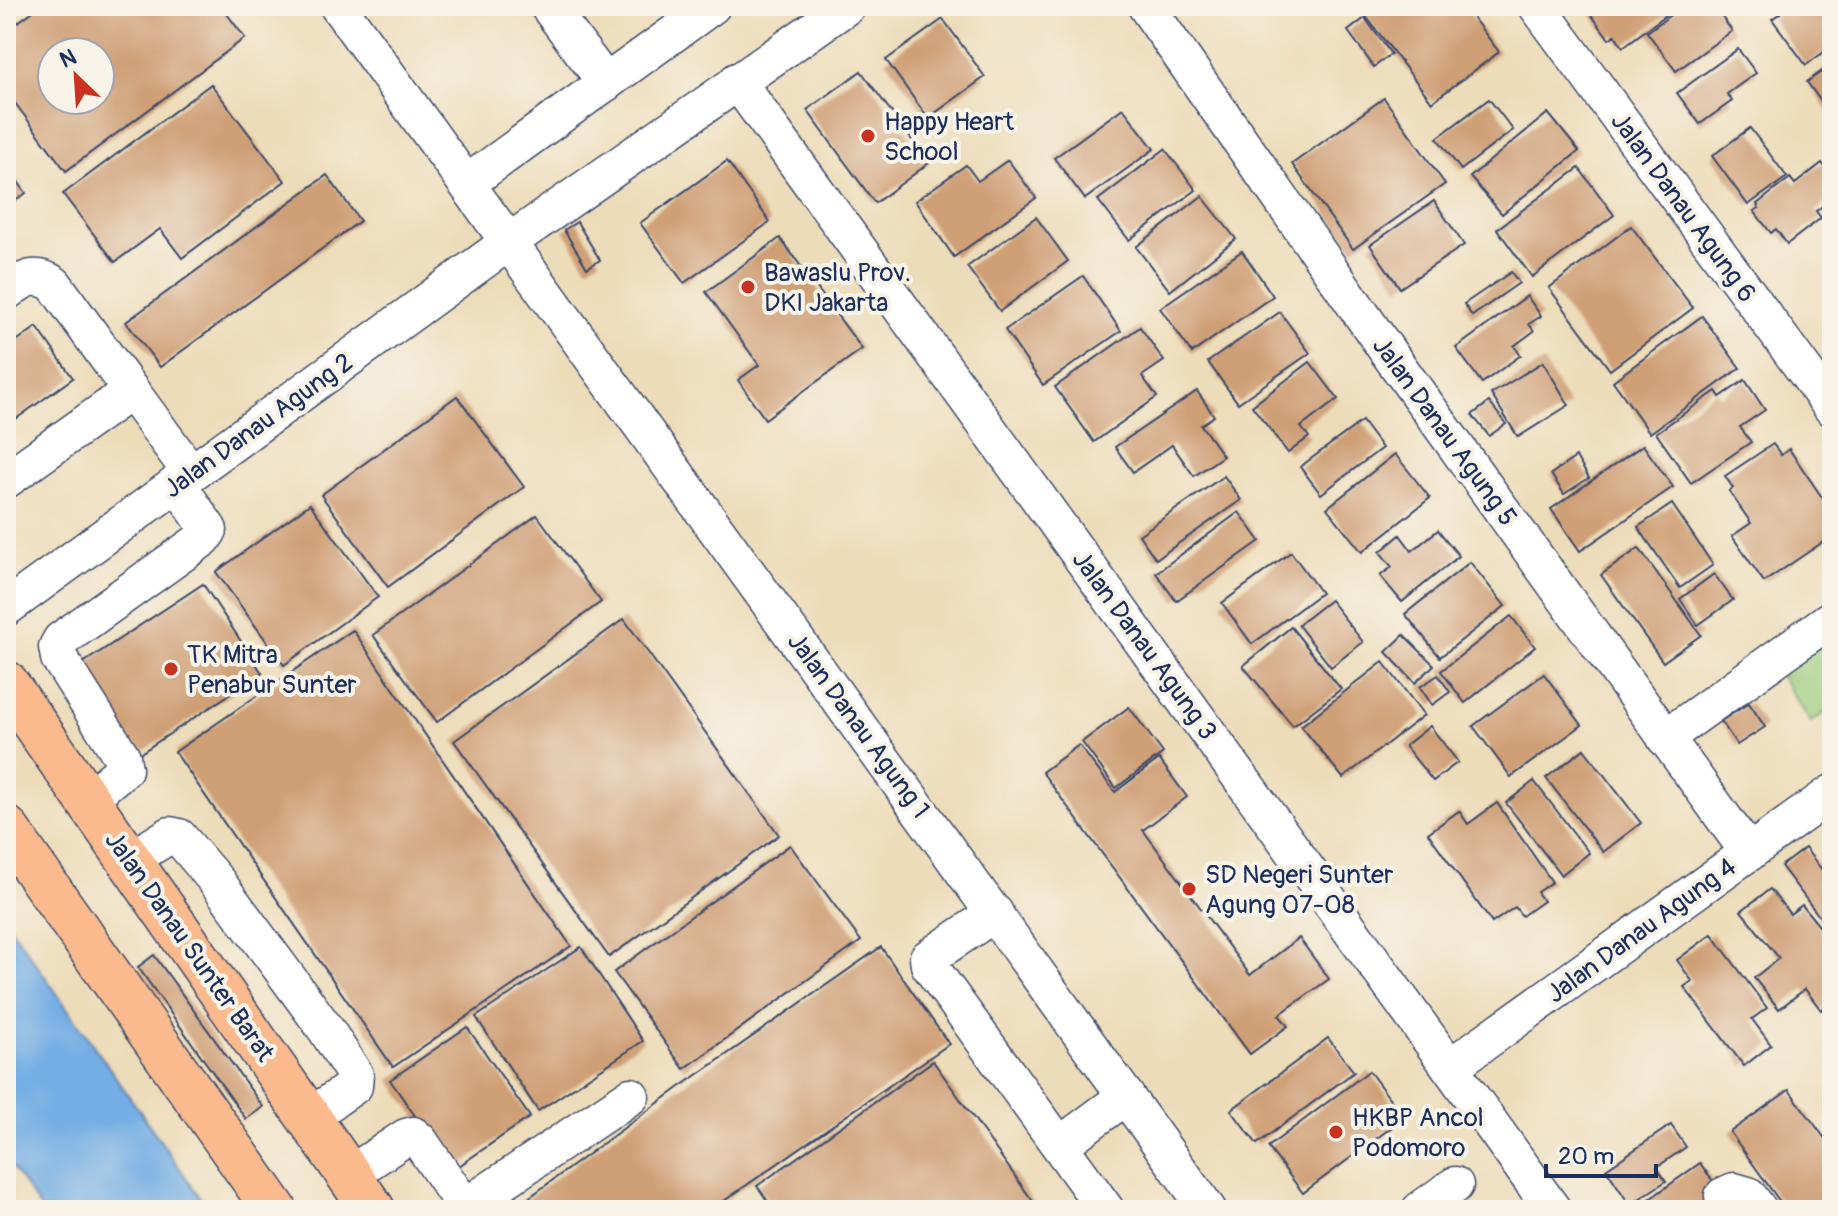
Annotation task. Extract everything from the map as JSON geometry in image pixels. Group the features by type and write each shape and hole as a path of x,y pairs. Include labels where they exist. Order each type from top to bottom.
{"main road":[{"name":"Jalan Danau Sunter Barat","path":"6,683 373,1210"},
{"path":"6,828 275,1210"}],"street":[{"path":"338,6 509,242"},
{"path":"548,6 606,83"},
{"path":"467,183 712,6"},
{"name":"Jalan Danau Agung 2","path":"6,608 550,212 847,6"},
{"name":"Jalan Danau Agung 5","path":"1146,6 1390,355 1749,853"},
{"name":"Jalan Danau Agung 6","path":"1537,6 1832,408"},
{"name":"Jalan Danau Agung 3","path":"737,81 1553,1210"},
{"name":"Jalan Danau Agung 1","path":"509,242 1208,1210"},
{"path":"6,292 32,276 54,284 131,391 184,478 209,530 204,538 61,640 57,647 59,658 122,757 124,769 88,799"},
{"path":"6,480 131,391"},
{"path":"1665,738 1832,618"},
{"name":"Jalan Danau Agung 4","path":"1450,1067 1832,793"},
{"path":"130,860 170,835 179,837 218,883 327,1031 355,1075 354,1086 309,1117"},
{"path":"995,913 928,958 929,965 1106,1210"},
{"path":"349,1175 413,1135 463,1208 631,1096"},
{"path":"1060,1145 1126,1096"},
{"path":"1420,1210 1455,1185"},
{"path":"1723,1196 1734,1191 1748,1195 1759,1210"}],"green space":[{"path":"1832,632 1832,708 1811,722 1776,669"}],"water":[{"path":"6,921 209,1210 42,1210 6,1159"}],"building":[{"path":"40,6 221,6 245,38 66,171 6,91 6,31"},
{"path":"1358,6 1464,6 1499,52 1432,102"},
{"path":"1585,6 1678,6 1623,47 1615,35 1609,39"},
{"path":"1683,6 1714,6 1732,31 1676,71 1647,32"},
{"path":"1790,6 1832,6 1832,46 1806,65 1772,19"},
{"path":"1365,18 1391,54 1374,67 1348,31"},
{"path":"943,19 985,77 928,118 886,60"},
{"path":"1738,49 1756,73 1727,94 1732,101 1700,124 1677,93"},
{"path":"1832,64 1832,117 1807,82"},
{"name":"Happy Heart School","path":"861,71 929,163 875,203 807,110"},
{"path":"211,84 285,181 182,258 160,229 115,262 63,194"},
{"path":"1384,98 1445,184 1353,249 1292,164"},
{"path":"1489,99 1513,130 1461,170 1437,138"},
{"path":"1123,108 1154,149 1085,199 1054,158"},
{"path":"1548,113 1579,151 1502,214 1470,177"},
{"path":"1750,128 1787,177 1748,205 1712,156"},
{"path":"1165,149 1196,190 1129,240 1098,200"},
{"path":"1008,160 1036,198 954,257 915,201 966,165 978,181"},
{"path":"727,161 770,222 684,283 640,223"},
{"path":"1822,163 1832,176 1832,199 1816,211 1821,218 1787,244 1776,229 1771,233 1754,211 1759,208 1757,204 1790,178 1795,184"},
{"path":"6,165 26,193 6,208"},
{"path":"1579,168 1614,215 1532,277 1497,229"},
{"path":"327,175 360,221 160,367 126,322"},
{"path":"1202,196 1236,239 1170,291 1136,247"},
{"path":"1434,201 1464,245 1400,288 1370,245"},
{"path":"1036,217 1068,261 1000,311 967,267"},
{"path":"577,222 600,260 587,268 564,230"},
{"path":"1631,226 1693,308 1610,370 1549,288"},
{"path":"780,238 862,349 765,419 738,380 759,365 706,292"},
{"path":"1242,251 1273,296 1192,353 1160,308"},
{"path":"1511,272 1519,283 1472,316 1464,304"},
{"path":"1083,276 1121,331 1043,385 1005,330"},
{"path":"1527,296 1541,316 1529,324 1534,331 1514,346 1521,355 1482,383 1456,348"},
{"path":"1280,312 1310,353 1238,403 1208,362"},
{"path":"1702,316 1740,368 1650,433 1613,381"},
{"path":"37,327 73,378 6,426 6,348"},
{"path":"1140,327 1164,361 1142,376 1157,397 1094,442 1055,387"},
{"path":"1310,362 1338,399 1301,427 1309,437 1288,453 1252,406"},
{"path":"1543,362 1569,405 1518,437 1491,394"},
{"path":"1745,380 1765,410 1740,427 1751,442 1691,483 1656,433 1716,391 1720,397"},
{"path":"1197,391 1214,416 1201,425 1223,456 1194,476 1172,445 1133,472 1115,447"},
{"path":"457,396 524,487 388,587 321,495"},
{"path":"1489,402 1506,424 1489,436 1472,415"},
{"path":"1362,421 1382,448 1321,494 1300,467"},
{"path":"1773,444 1781,455 1789,449 1832,512 1832,536 1764,582 1732,536 1751,523 1729,491 1733,488 1725,476"},
{"path":"1643,445 1673,487 1580,551 1551,509"},
{"path":"1395,454 1430,498 1362,552 1327,508"},
{"path":"1576,457 1589,478 1564,494 1551,474"},
{"path":"1224,476 1241,500 1156,559 1139,535"},
{"path":"310,504 378,597 284,665 216,572"},
{"path":"1672,504 1713,565 1680,588 1638,527"},
{"path":"1239,512 1260,541 1176,601 1156,573"},
{"path":"537,515 601,602 437,722 373,635"},
{"path":"1438,530 1459,556 1402,602 1380,576 1392,567 1380,552 1400,535 1412,551"},
{"path":"1639,548 1701,635 1663,662 1601,575"},
{"path":"1291,552 1321,593 1252,644 1222,603"},
{"path":"1470,562 1505,606 1440,657 1405,614"},
{"path":"1714,574 1733,600 1698,625 1680,599"},
{"name":"TK Mitra Penabur Sunter","path":"203,584 262,673 139,754 80,665"},
{"path":"1330,600 1363,642 1331,667 1298,625"},
{"path":"1511,616 1535,647 1465,703 1441,671"},
{"path":"624,619 779,835 609,957 454,741"},
{"path":"1291,627 1341,689 1293,726 1243,666"},
{"path":"353,630 571,946 393,1067 175,752"},
{"path":"1404,635 1434,665 1415,683 1386,652"},
{"path":"1383,662 1424,715 1343,778 1301,726"},
{"path":"1544,674 1582,725 1511,777 1473,726"},
{"path":"1438,675 1450,692 1432,705 1420,687"},
{"path":"1749,703 1765,727 1737,745 1721,721"},
{"path":"1129,707 1163,753 1116,788 1082,742"},
{"path":"1430,726 1458,762 1433,781 1405,746"},
{"path":"1079,745 1115,792 1159,759 1187,797 1143,830 1250,975 1299,938 1329,979 1279,1015 1288,1026 1250,1054 1042,772"},
{"path":"1584,749 1641,823 1603,852 1546,778"},
{"path":"1534,781 1589,853 1561,875 1506,803"},
{"path":"1497,803 1552,882 1537,892 1543,901 1522,916 1515,907 1492,923 1428,833 1459,811 1468,824"},
{"path":"790,845 861,941 684,1069 614,972"},
{"path":"1805,848 1832,883 1832,933 1781,866"},
{"path":"1770,889 1790,914 1802,905 1832,942 1832,1001 1821,1010 1805,989 1779,1009 1754,978 1779,958 1741,911"},
{"path":"1712,934 1767,1008 1752,1019 1771,1045 1744,1066 1684,987 1692,981 1677,960"},
{"path":"581,947 643,1041 538,1111 476,1017"},
{"path":"881,947 949,1044 711,1210 512,1210 680,1087"},
{"path":"154,955 263,1107 246,1119 138,967"},
{"path":"467,1027 530,1117 453,1170 390,1080"},
{"path":"1328,1038 1354,1072 1257,1144 1231,1110"},
{"path":"933,1061 1039,1210 774,1210 757,1186"},
{"name":"HKBP Ancol Podomoro","path":"1369,1071 1404,1118 1303,1193 1268,1147"},
{"path":"1789,1090 1832,1148 1832,1210 1786,1210 1730,1132"},
{"path":"1671,1125 1686,1147 1657,1167 1666,1181 1630,1205 1606,1169"},
{"path":"1700,1163 1733,1210 1653,1210 1647,1201"}],"place":[{"name":"Happy Heart School","path":"868,136"},
{"name":"Bawaslu Prov. DKI Jakarta","path":"748,287"},
{"name":"TK Mitra Penabur Sunter","path":"171,669"},
{"name":"SD Negeri Sunter Agung 07-08","path":"1189,889"},
{"name":"HKBP Ancol Podomoro","path":"1336,1132"}]}
